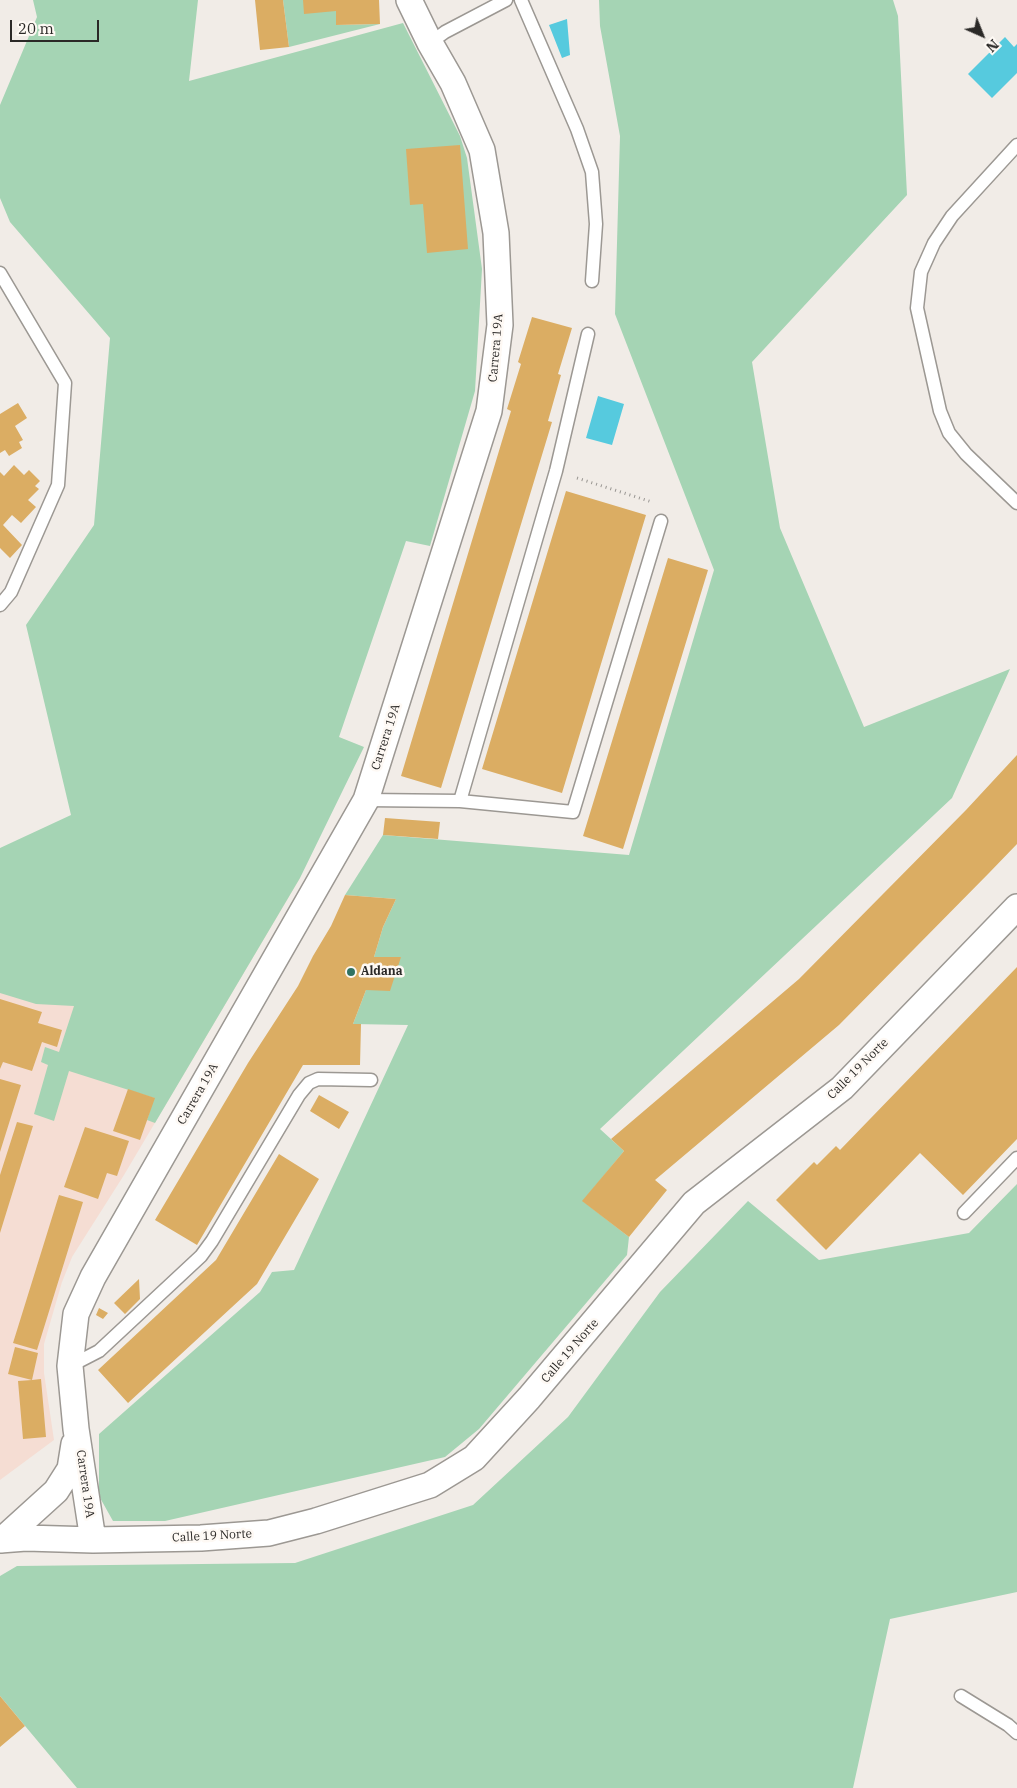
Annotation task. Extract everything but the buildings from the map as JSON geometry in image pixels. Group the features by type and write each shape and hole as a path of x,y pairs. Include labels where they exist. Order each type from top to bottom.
{"street":[{"name":"Carrera 19A","path":"93,1540 76,1429 70,1366 76,1314 94,1277 366,800 489,411 500,325 496,233 482,150 453,83 409,0"},
{"name":"Calle 19 Norte","path":"1,1540 26,1538 93,1540 201,1538 269,1533 316,1521 430,1485 474,1458 529,1398 694,1203 842,1088 1017,907"},
{"name":"Carrera 19A","path":"1,1540 56,1491 70,1469 76,1429"}],"lane":[{"path":"430,42 506,0"},
{"path":"521,0 577,128 592,172 596,224 592,281"},
{"path":"1017,145 952,216 934,243 921,272 917,308 940,411 949,433 966,454 1017,503"},
{"path":"0,273 65,384 58,485 11,592 0,605"},
{"path":"460,801 556,471 588,334"},
{"path":"366,800 460,801 573,812 661,522"},
{"path":"70,1366 99,1351 201,1256 212,1241 299,1095 309,1083 318,1080 371,1080"},
{"path":"964,1213 1017,1158"},
{"path":"961,1696 1008,1725 1017,1733"}],"path":[{"path":"556,471 656,503 661,522"}],"shaded area":[{"path":"0,848 300,878 124,1175 72,1257 62,1282 44,1344 44,1373 54,1440 0,1480"}],"green space":[{"path":"33,0 198,0 189,81 403,23 460,136 467,158 482,269 475,391 430,546 406,541 339,737 364,747 300,878 155,1123 147,1120 154,1098 69,1071 54,1121 34,1114 48,1065 41,1062 45,1047 59,1052 74,1006 36,1004 0,993 0,848 71,815 26,625 94,525 110,338 10,222 0,198 0,105 37,17"},
{"path":"283,0 303,0 336,11 336,25 380,24 289,47"},
{"path":"599,0 893,0 898,16 907,195 752,362 780,528 864,727 1010,669 952,798 600,1129 624,1151 583,1201 629,1237 627,1255 479,1429 445,1457 165,1521 113,1521 99,1496 99,1434 260,1292 272,1272 294,1270 408,1025 353,1024 366,990 401,957 374,957 383,927 396,899 345,895 383,835 629,855 714,570 615,314 620,136 600,26"},
{"path":"1017,1184 1017,1592 890,1619 853,1788 77,1788 0,1696 0,1576 17,1566 295,1563 473,1505 568,1417 660,1292 748,1201 819,1260 969,1233"}],"water":[{"path":"567,19 570,55 562,58 549,25"},
{"path":"1005,37 1014,47 1017,44 1017,73 992,98 968,74"},
{"path":"598,396 624,404 612,445 586,438"}],"place":[{"name":"Aldana","path":"351,972"}]}
